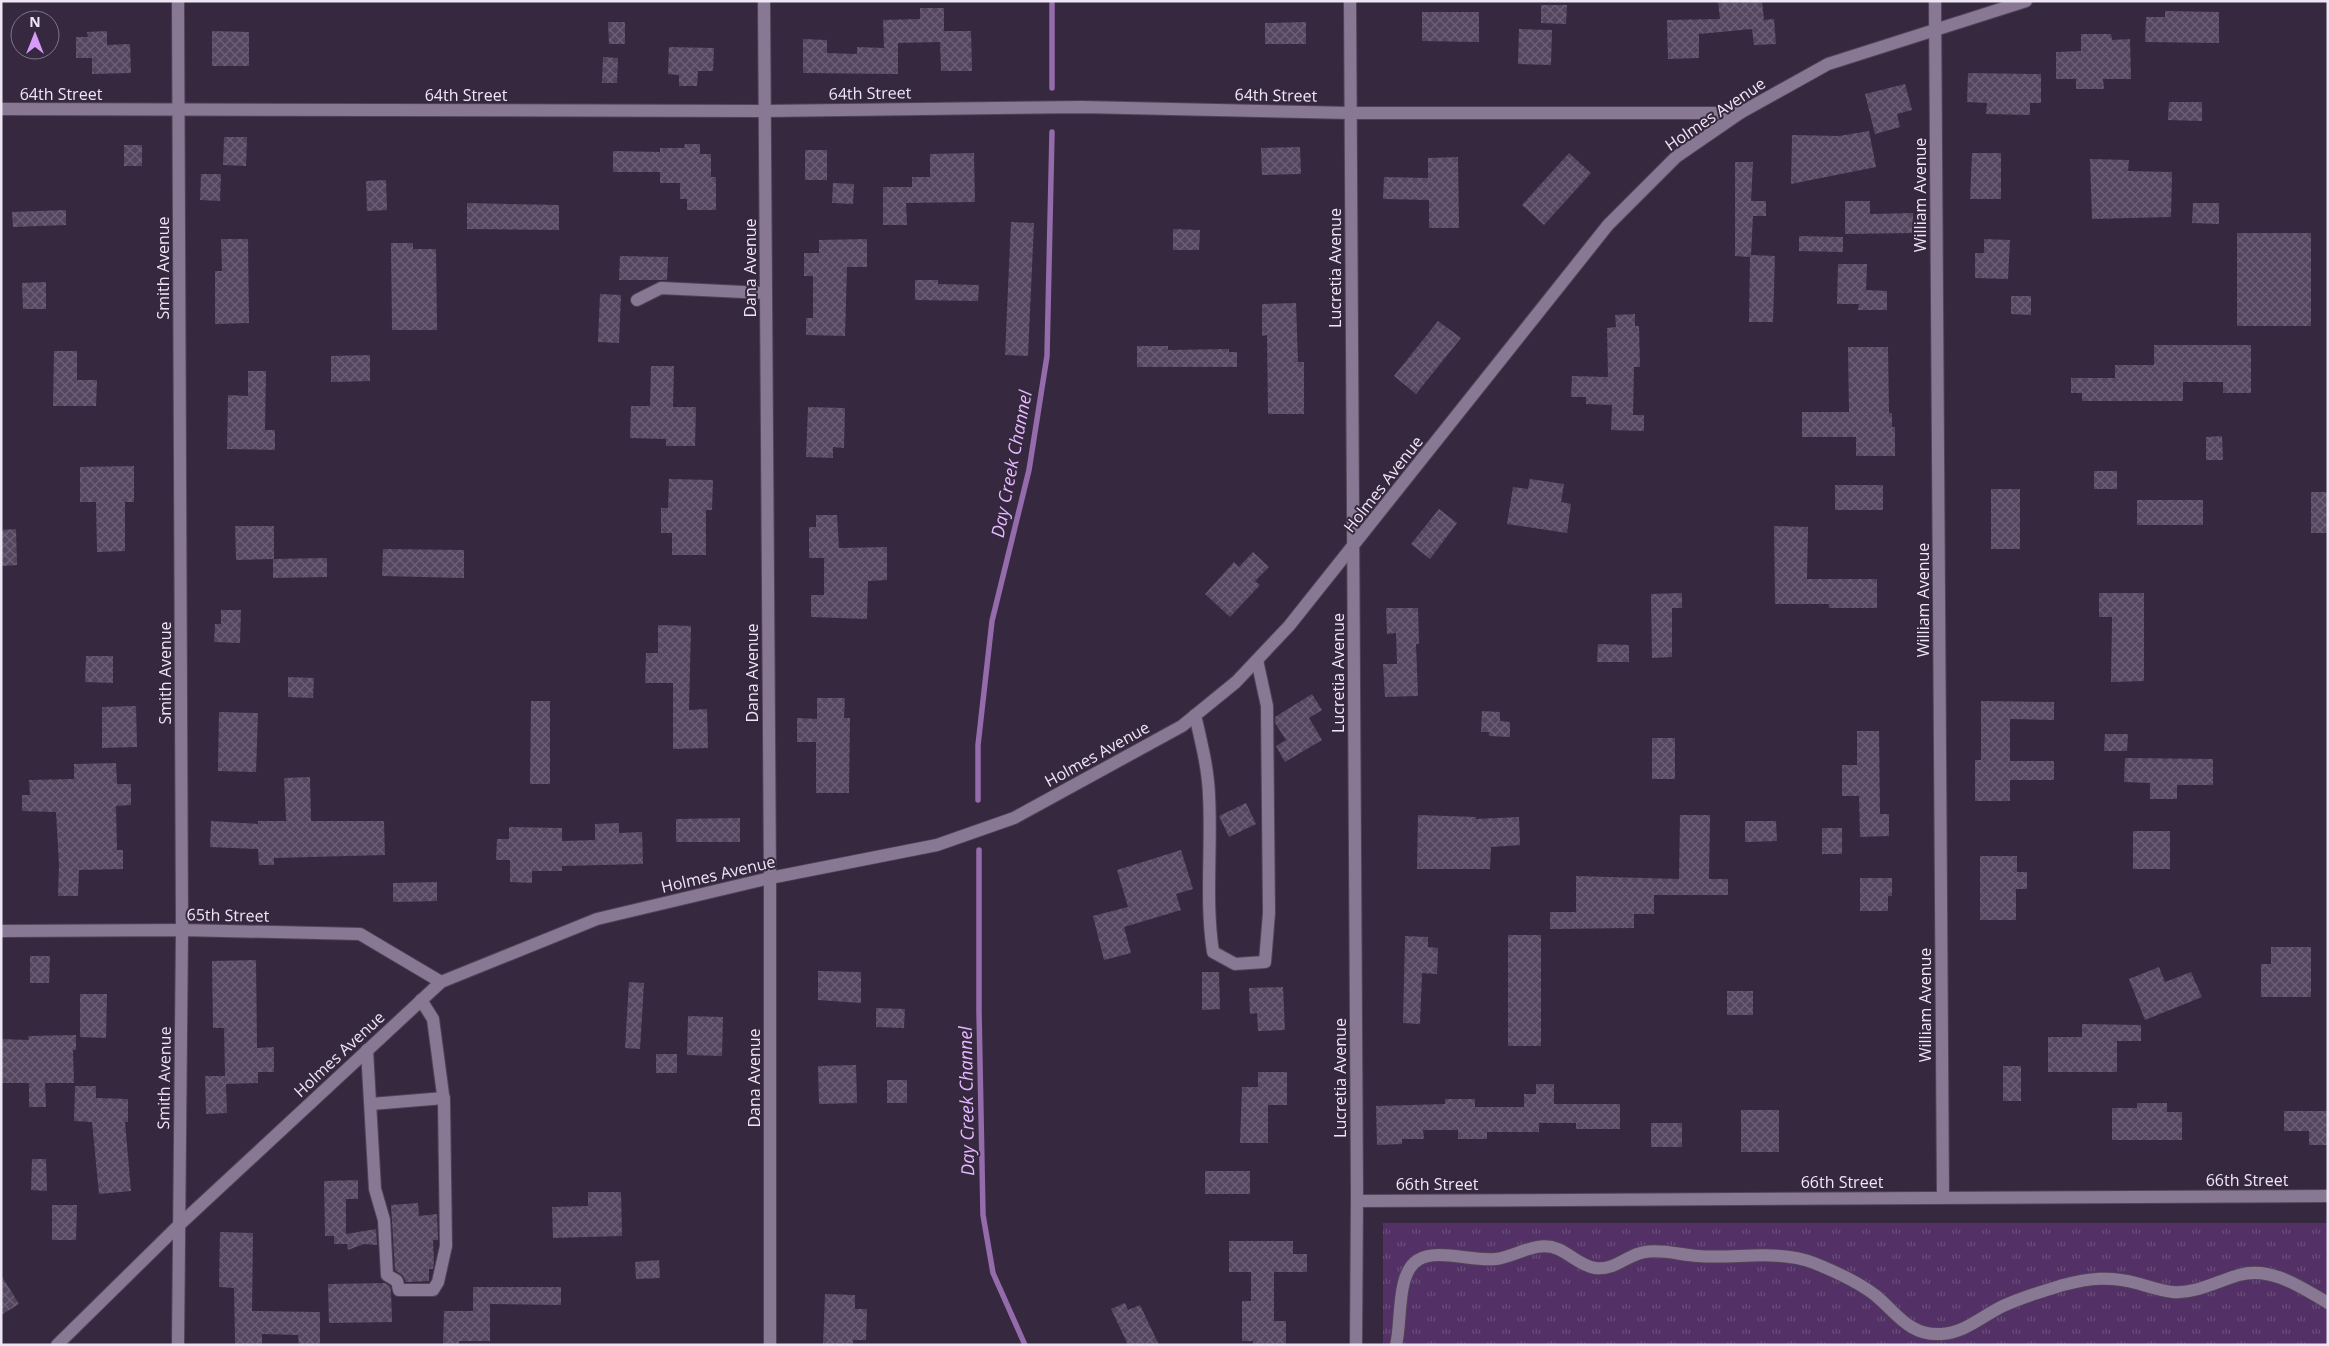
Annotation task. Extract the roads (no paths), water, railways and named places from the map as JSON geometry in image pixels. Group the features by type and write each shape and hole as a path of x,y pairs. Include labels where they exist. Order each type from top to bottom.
{"street":[{"name":"Smith Avenue","path":"178,1 182,930 178,1345"},
{"name":"Dana Avenue","path":"764,1 770,878 770,1345"},
{"name":"Lucretia Avenue","path":"1350,1 1357,1201 1356,1345"},
{"name":"William Avenue","path":"1935,1 1943,1198"},
{"name":"Holmes Avenue","path":"57,1345 178,1226 441,982 597,919 770,878 937,845 1014,818 1182,726 1236,682 1288,626 1353,547 1608,225 1676,157 1740,113 1828,64 1935,32 2026,1"},
{"name":"64th Street","path":"1,110 765,111 1082,107 1350,113 1740,113"},
{"path":"637,300 660,288 766,293"},
{"path":"1195,715 1206,763 1209,794 1209,925 1213,952 1235,964 1265,962 1269,913 1267,706 1256,660"},
{"name":"65th Street","path":"1,931 182,930 360,934 441,982"},
{"path":"367,1050 375,1189 384,1220 387,1276 395,1279 399,1290 432,1290 438,1282 446,1246 444,1098 433,1019 421,1000"},
{"path":"371,1104 444,1098"},
{"name":"66th Street","path":"1357,1201 2328,1196"},
{"path":"1396,1345 1406,1275 1412,1264 1421,1257 1495,1259 1534,1246 1557,1248 1596,1268 1614,1266 1641,1252 1655,1251 1699,1256 1781,1256 1796,1258 1825,1268 1875,1295 1908,1327 1922,1334 1942,1334 1958,1331 2015,1301 2086,1279 2106,1277 2175,1292 2220,1283 2244,1274 2266,1274 2288,1281 2328,1303"}],"waterway":[{"name":"Day Creek Channel","path":"1052,1 1052,88"},
{"name":"Day Creek Channel","path":"978,800 978,745 992,621 1029,470 1047,356 1052,132"},
{"name":"Day Creek Channel","path":"979,850 979,1012 983,1215 993,1273 1025,1345"}]}
